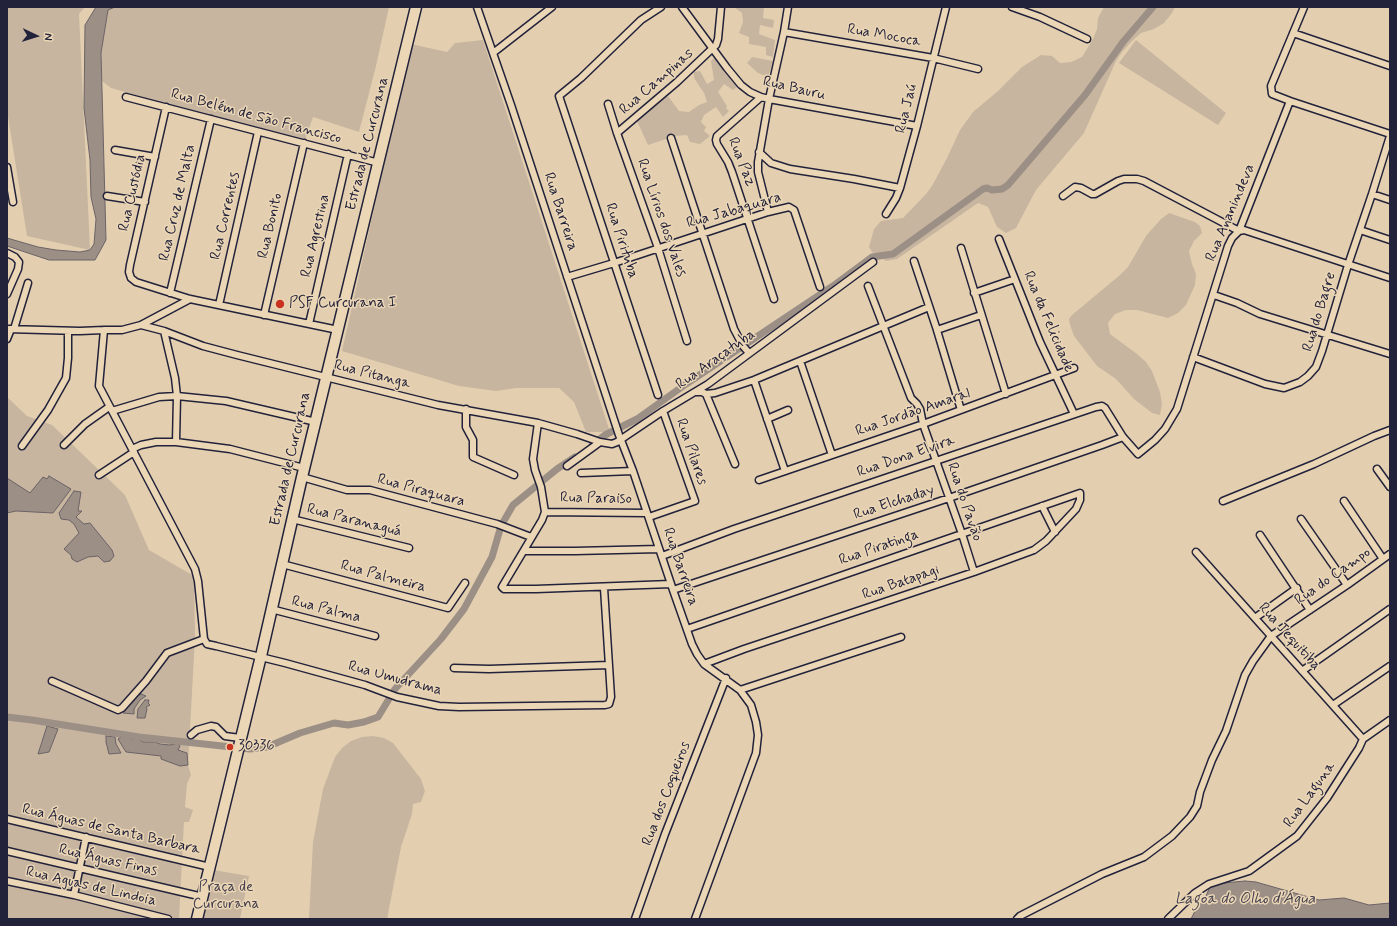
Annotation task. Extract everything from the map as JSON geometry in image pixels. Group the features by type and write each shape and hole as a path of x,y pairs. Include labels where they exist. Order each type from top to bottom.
{"main road":[{"name":"Estrada de Curcurana","path":"197,919 261,656 303,472 416,7"}],"street":[{"name":"Rua Barreira","path":"477,7 511,105 616,426 696,654 704,664 726,678 740,690"},
{"path":"493,53 552,7"},
{"name":"Rua Pirituba","path":"658,395 559,96 581,78 641,20 661,7"},
{"name":"Rua Bauru","path":"682,7 741,85 750,92 769,99 917,126"},
{"path":"713,49 718,39 721,7"},
{"path":"768,212 758,172 759,152 788,7"},
{"name":"Rua Jaú","path":"886,214 896,198 900,188 917,126 946,7"},
{"path":"1012,7 1040,17 1087,39"},
{"path":"1304,7 1271,86 1272,94 1390,135"},
{"name":"Rua Mococa","path":"784,32 933,58 978,69"},
{"path":"1293,33 1390,66"},
{"name":"Rua Campinas","path":"617,133 713,49"},
{"name":"Rua Belém de São Francisco","path":"126,96 379,163"},
{"name":"Rua Paz","path":"761,97 716,138 717,144 728,162 774,299"},
{"name":"Rua Ananindeva","path":"1138,454 1155,440 1171,419 1181,397 1228,246 1232,238 1240,231 1290,101"},
{"name":"Rua Lírios dos Vales","path":"608,104 658,248 687,341"},
{"name":"Rua Custódia","path":"166,107 129,272 131,278 136,282 170,293"},
{"name":"Rua Cruz de Malta","path":"170,293 211,119"},
{"name":"Rua Correntes","path":"219,305 258,132"},
{"name":"Rua do Bagre","path":"1193,357 1265,384 1284,388 1300,382 1316,367 1328,335 1348,265 1390,135"},
{"path":"671,138 734,329 743,346 749,353"},
{"name":"Rua Bonito","path":"264,315 304,144"},
{"path":"115,150 155,156"},
{"path":"759,152 771,163 790,170 854,179 900,188"},
{"name":"Rua Agrestina","path":"310,324 348,154"},
{"path":"7,167 13,202"},
{"path":"1063,196 1074,187 1081,188 1095,194 1118,181 1124,179 1137,179 1144,181 1240,231 1244,230 1390,278"},
{"path":"1372,194 1390,200"},
{"path":"107,196 145,202"},
{"name":"Rua Jabaquara","path":"567,277 614,263 748,218 789,207 794,210 820,287"},
{"path":"1360,230 1390,240"},
{"name":"Rua da Felicidade","path":"999,239 1040,342 1074,414"},
{"path":"961,248 1006,394"},
{"path":"7,253 15,257 19,262 18,269 7,294"},
{"path":"914,261 961,410"},
{"name":"Rua Araçatuba","path":"600,442 612,444 620,437 717,378 873,262"},
{"path":"974,293 1015,279"},
{"path":"7,339 28,283"},
{"name":"Rua do Pavão","path":"868,286 911,398 918,406 974,572"},
{"path":"170,293 190,299 338,330"},
{"path":"1214,295 1232,301 1260,314 1390,354"},
{"path":"11,329 68,331 122,330 141,325 190,299"},
{"path":"694,392 702,392 706,394 721,391 754,380 929,307"},
{"path":"937,330 981,315"},
{"name":"Rua Pitanga","path":"141,325 164,330 203,346 438,405 538,423 600,442"},
{"path":"52,681 118,710 122,708 146,681 167,653 204,639 198,581 195,569 101,391 99,381 104,330"},
{"path":"164,330 175,378 177,396 176,442"},
{"path":"22,446 48,410 66,378 68,331"},
{"path":"800,360 832,455"},
{"name":"Rua Jordão Amaral","path":"759,480 923,424 1074,368"},
{"path":"754,380 785,471"},
{"path":"706,394 735,464"},
{"path":"64,445 85,424 111,409 159,397 177,396 226,401 316,422"},
{"name":"Rua Dona Elvira","path":"662,556 741,527 936,460 1102,406 1108,412 1123,437 1138,454"},
{"path":"466,409 466,427 473,440 473,457 514,475"},
{"path":"768,419 788,410"},
{"name":"Rua Pilares","path":"648,515 694,501 663,411"},
{"path":"538,423 533,459 541,487 545,512 542,520 531,536 524,550 583,551 659,548"},
{"path":"1223,501 1314,464 1390,430"},
{"name":"Rua Elchaday","path":"524,550 502,587 504,589 672,587 950,498 1123,437"},
{"name":"Rua Piraquara","path":"99,475 141,445 156,442 176,442 230,449 303,472 347,490 370,490 497,524 531,536"},
{"path":"567,466 600,442"},
{"path":"1377,469 1390,487"},
{"path":"580,473 633,471"},
{"name":"Rua Piratinga","path":"687,629 1080,493"},
{"name":"Rua Batapagi","path":"704,664 744,649 974,572 1034,550 1076,510 1080,500 1080,493"},
{"path":"1344,501 1383,559"},
{"path":"1042,506 1054,532"},
{"name":"Rua Paraiso","path":"545,512 648,515"},
{"name":"Rua Paranaguá","path":"292,519 410,548"},
{"path":"1301,519 1347,586"},
{"path":"1260,535 1310,610"},
{"name":"Rua Jequitiba","path":"1196,552 1363,739"},
{"name":"Rua do Campo","path":"1271,636 1347,586 1390,554"},
{"name":"Rua Palmeira","path":"282,564 448,608 465,583"},
{"path":"454,668 489,669 609,665 604,588"},
{"path":"1255,618 1296,588"},
{"name":"Rua Palma","path":"271,609 375,636"},
{"path":"1302,671 1390,609"},
{"path":"1017,919 1020,916 1102,874 1144,857 1172,836 1190,818 1197,806 1200,792 1209,767 1226,731 1245,675 1271,636"},
{"path":"695,919 756,753 758,735 756,722 751,705 740,690 901,638"},
{"name":"Rua Umudrama","path":"204,639 208,644 261,656 365,685 397,697 432,704 459,707 609,704 611,697 609,665"},
{"path":"1333,706 1390,666"},
{"name":"Rua dos Coqueiros","path":"635,919 665,834 726,678"},
{"path":"1363,739 1390,720"},
{"path":"191,735 197,730 211,726 216,727 225,736 240,740"},
{"name":"Rua Laguna","path":"1168,919 1195,893 1209,884 1253,869 1297,836 1327,798 1359,748 1363,739"},
{"name":"Rua Águas de Santa Barbara","path":"7,819 210,867"},
{"path":"74,896 86,837"},
{"name":"Rua Águas Finas","path":"7,851 203,897"},
{"name":"Rua Aguas de Lindoia","path":"7,881 168,919"}],"green space":[{"path":"7,7 85,7 79,14 90,250 27,236 7,110"},
{"path":"116,7 389,7 359,132 313,117 304,143 111,88 102,81 101,53 108,10"},
{"path":"734,7 764,7 763,18 774,20 773,28 760,25 759,34 775,40 773,57 766,55 766,47 749,44 749,37 739,33 743,22 742,13"},
{"path":"1104,7 1175,7 1164,23 1154,29 1141,33 1122,52 1116,61 1084,133 1036,190 1016,228 1006,233 997,227 988,207 978,203 897,259 886,261 872,252 869,247 874,229 881,221 903,218 926,194 947,158 960,130 973,112 998,91 1022,67 1041,55 1052,56 1060,63 1071,62 1082,57 1093,39 1097,29 1098,18"},
{"path":"483,40 610,432 586,432 574,402 559,388 516,388 496,391 459,386 342,351 411,44 447,52 455,43"},
{"path":"1136,40 1226,113 1218,125 1119,63"},
{"path":"715,57 739,85 733,90 724,84 718,92 729,111 723,117 716,107 704,115 701,122 706,127 704,131 710,136 700,144 690,142 687,135 675,136 648,145 637,121 654,104 668,96 679,111 689,112 699,105 707,102 704,93 694,78 694,72 700,71 707,84 714,80 711,61"},
{"path":"752,57 773,61 768,77 758,73 747,63"},
{"path":"1169,213 1195,222 1200,226 1202,233 1194,241 1189,251 1196,274 1195,285 1186,305 1178,313 1168,318 1137,310 1126,310 1115,314 1108,323 1110,334 1137,354 1146,362 1152,371 1160,392 1162,404 1160,415 1152,413 1134,399 1116,379 1097,366 1074,336 1069,319 1128,267 1146,236 1161,219"},
{"path":"7,397 27,416 52,425 125,495 149,550 194,576 195,638 188,765 191,775 187,784 185,807 193,810 189,822 184,822 179,919 7,919"},
{"path":"373,736 384,738 393,743 421,779 425,791 421,802 413,804 412,814 401,847 387,919 309,919 313,842 323,789 335,757 342,748 351,741 362,737"},
{"name":"Praça de Curcurana","path":"213,870 249,876 240,919 201,919"}],"water":[{"path":"96,7 115,7 108,10 101,53 106,240 95,260 49,260 7,246 7,238 38,247 80,252 90,250 94,244 96,219 91,197 90,160 84,108 85,25"},
{"path":"49,476 71,489 53,513 16,511 7,513 7,478 30,493 43,477 47,479"},
{"path":"74,491 81,492 78,511 82,511 76,517 84,524 90,523 112,550 114,556 110,561 104,562 98,556 88,557 77,562 72,559 71,555 64,549 79,533 74,524 69,520 61,519 59,513"},
{"path":"141,694 146,696 140,700 134,709 134,714 123,713 135,697"},
{"path":"145,700 149,700 148,703 150,705 146,707 145,718 137,718 138,709"},
{"path":"47,726 58,729 49,752 38,754"},
{"path":"106,736 115,737 116,744 121,753 109,754"},
{"path":"123,736 131,739 136,738 143,742 155,742 170,745 178,743 180,746 178,750 187,753 188,765 180,766 161,759 161,756 126,752 118,739"},
{"name":"Lagoa do Olho d'Água","path":"1245,881 1256,882 1319,900 1344,898 1369,905 1390,903 1390,919 1191,919 1213,884"}],"waterway":[{"path":"593,444 605,435 637,419 686,384 833,286 872,257 893,254 983,189 1002,189 1008,185 1085,95 1123,42 1153,7"},
{"path":"7,717 139,737 250,749 267,747 300,733 334,723 348,725 364,722 378,717 395,689 441,639 464,609 492,557 501,526 513,505 557,469 575,457"}],"place":[{"name":"PSF Curcurana I","path":"280,304"},
{"name":"30336","path":"230,747"}]}
